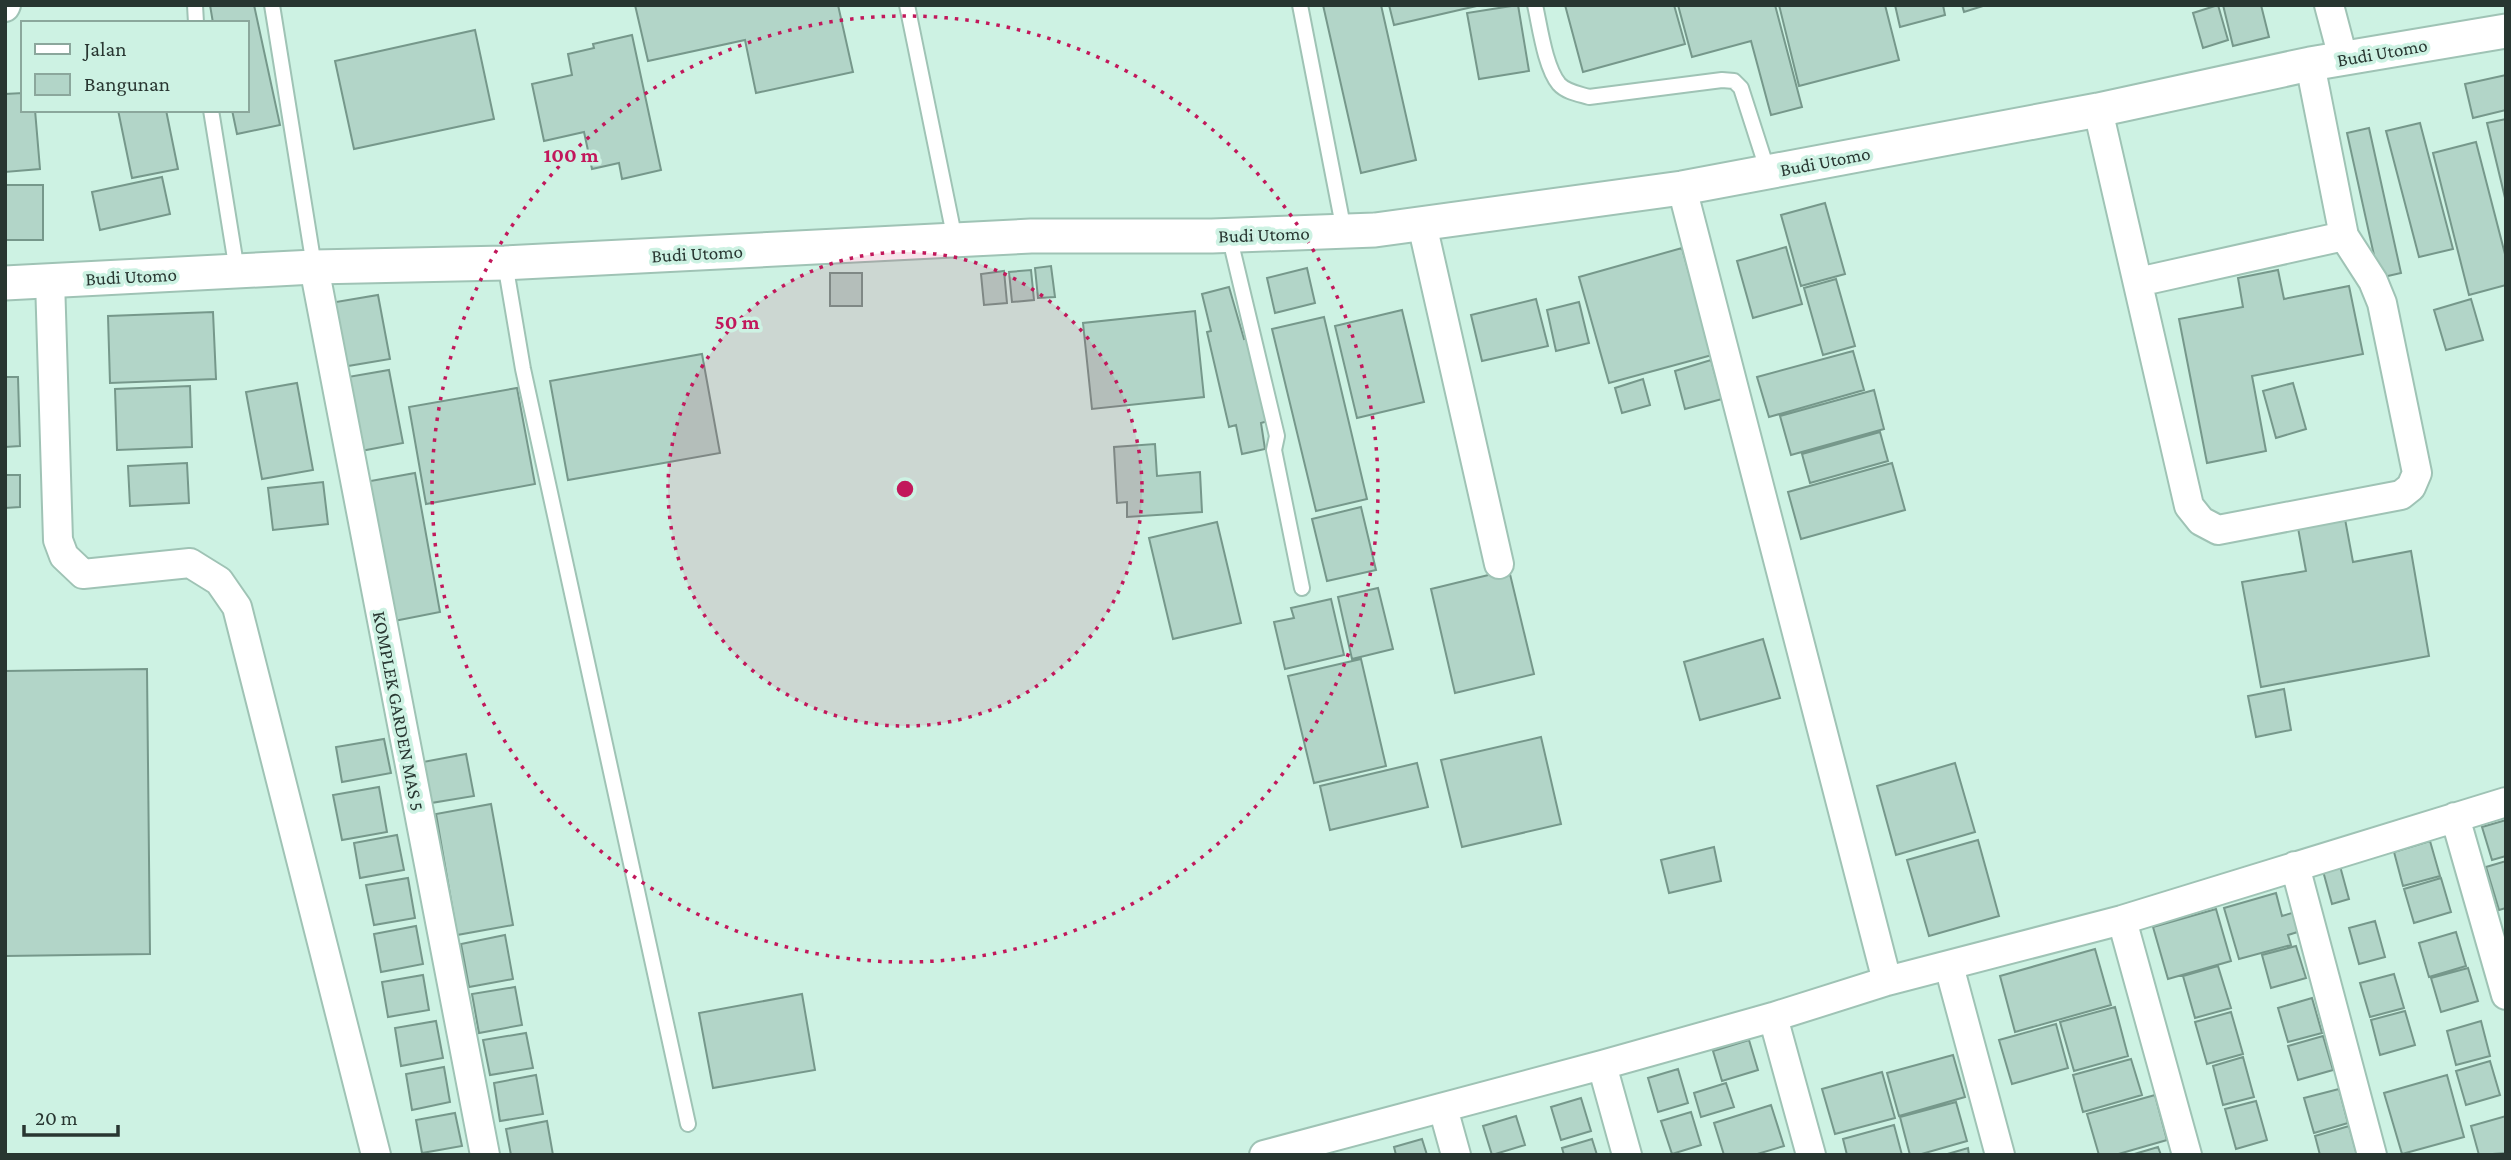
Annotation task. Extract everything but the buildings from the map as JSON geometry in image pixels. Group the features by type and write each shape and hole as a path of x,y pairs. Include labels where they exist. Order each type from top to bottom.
{"street":[{"path":"2329,5 2343,58"},
{"name":"Budi Utomo","path":"5,284 314,267 505,263 1031,236 1229,235 1344,231 1422,224 1682,188 2098,110 2310,64 2506,32"},
{"path":"2098,110 2189,506 2201,521 2218,530 2401,495 2411,487 2417,472 2382,303 2373,281 2344,236 2310,64"},
{"path":"1682,188 1887,981"},
{"path":"1422,224 1499,564"},
{"path":"2138,282 2344,236"},
{"name":"KOMPLEK GARDEN MAS 5","path":"314,267 485,1155"},
{"path":"50,280 58,540 64,556 83,574 190,563 219,581 237,607 376,1155"},
{"path":"1277,1153 1773,1017 1887,981 2122,920 2506,802"},
{"path":"2455,817 2506,995"},
{"path":"2295,866 2372,1155"},
{"path":"2122,920 2187,1155"},
{"path":"1949,965 2000,1155"},
{"path":"1773,1017 1811,1155"},
{"path":"1602,1065 1627,1155"},
{"path":"1443,1108 1456,1155"}],"lane":[{"path":"272,5 314,267"},
{"path":"907,5 954,240"},
{"path":"1300,5 1344,231"},
{"path":"1535,5 1551,71 1560,86 1574,93 1589,97 1722,79 1734,81 1741,88 1768,172"},
{"path":"211,112 237,271"},
{"path":"1229,235 1277,436 1274,450 1302,588"},
{"path":"505,263 523,369 688,1124"}]}
